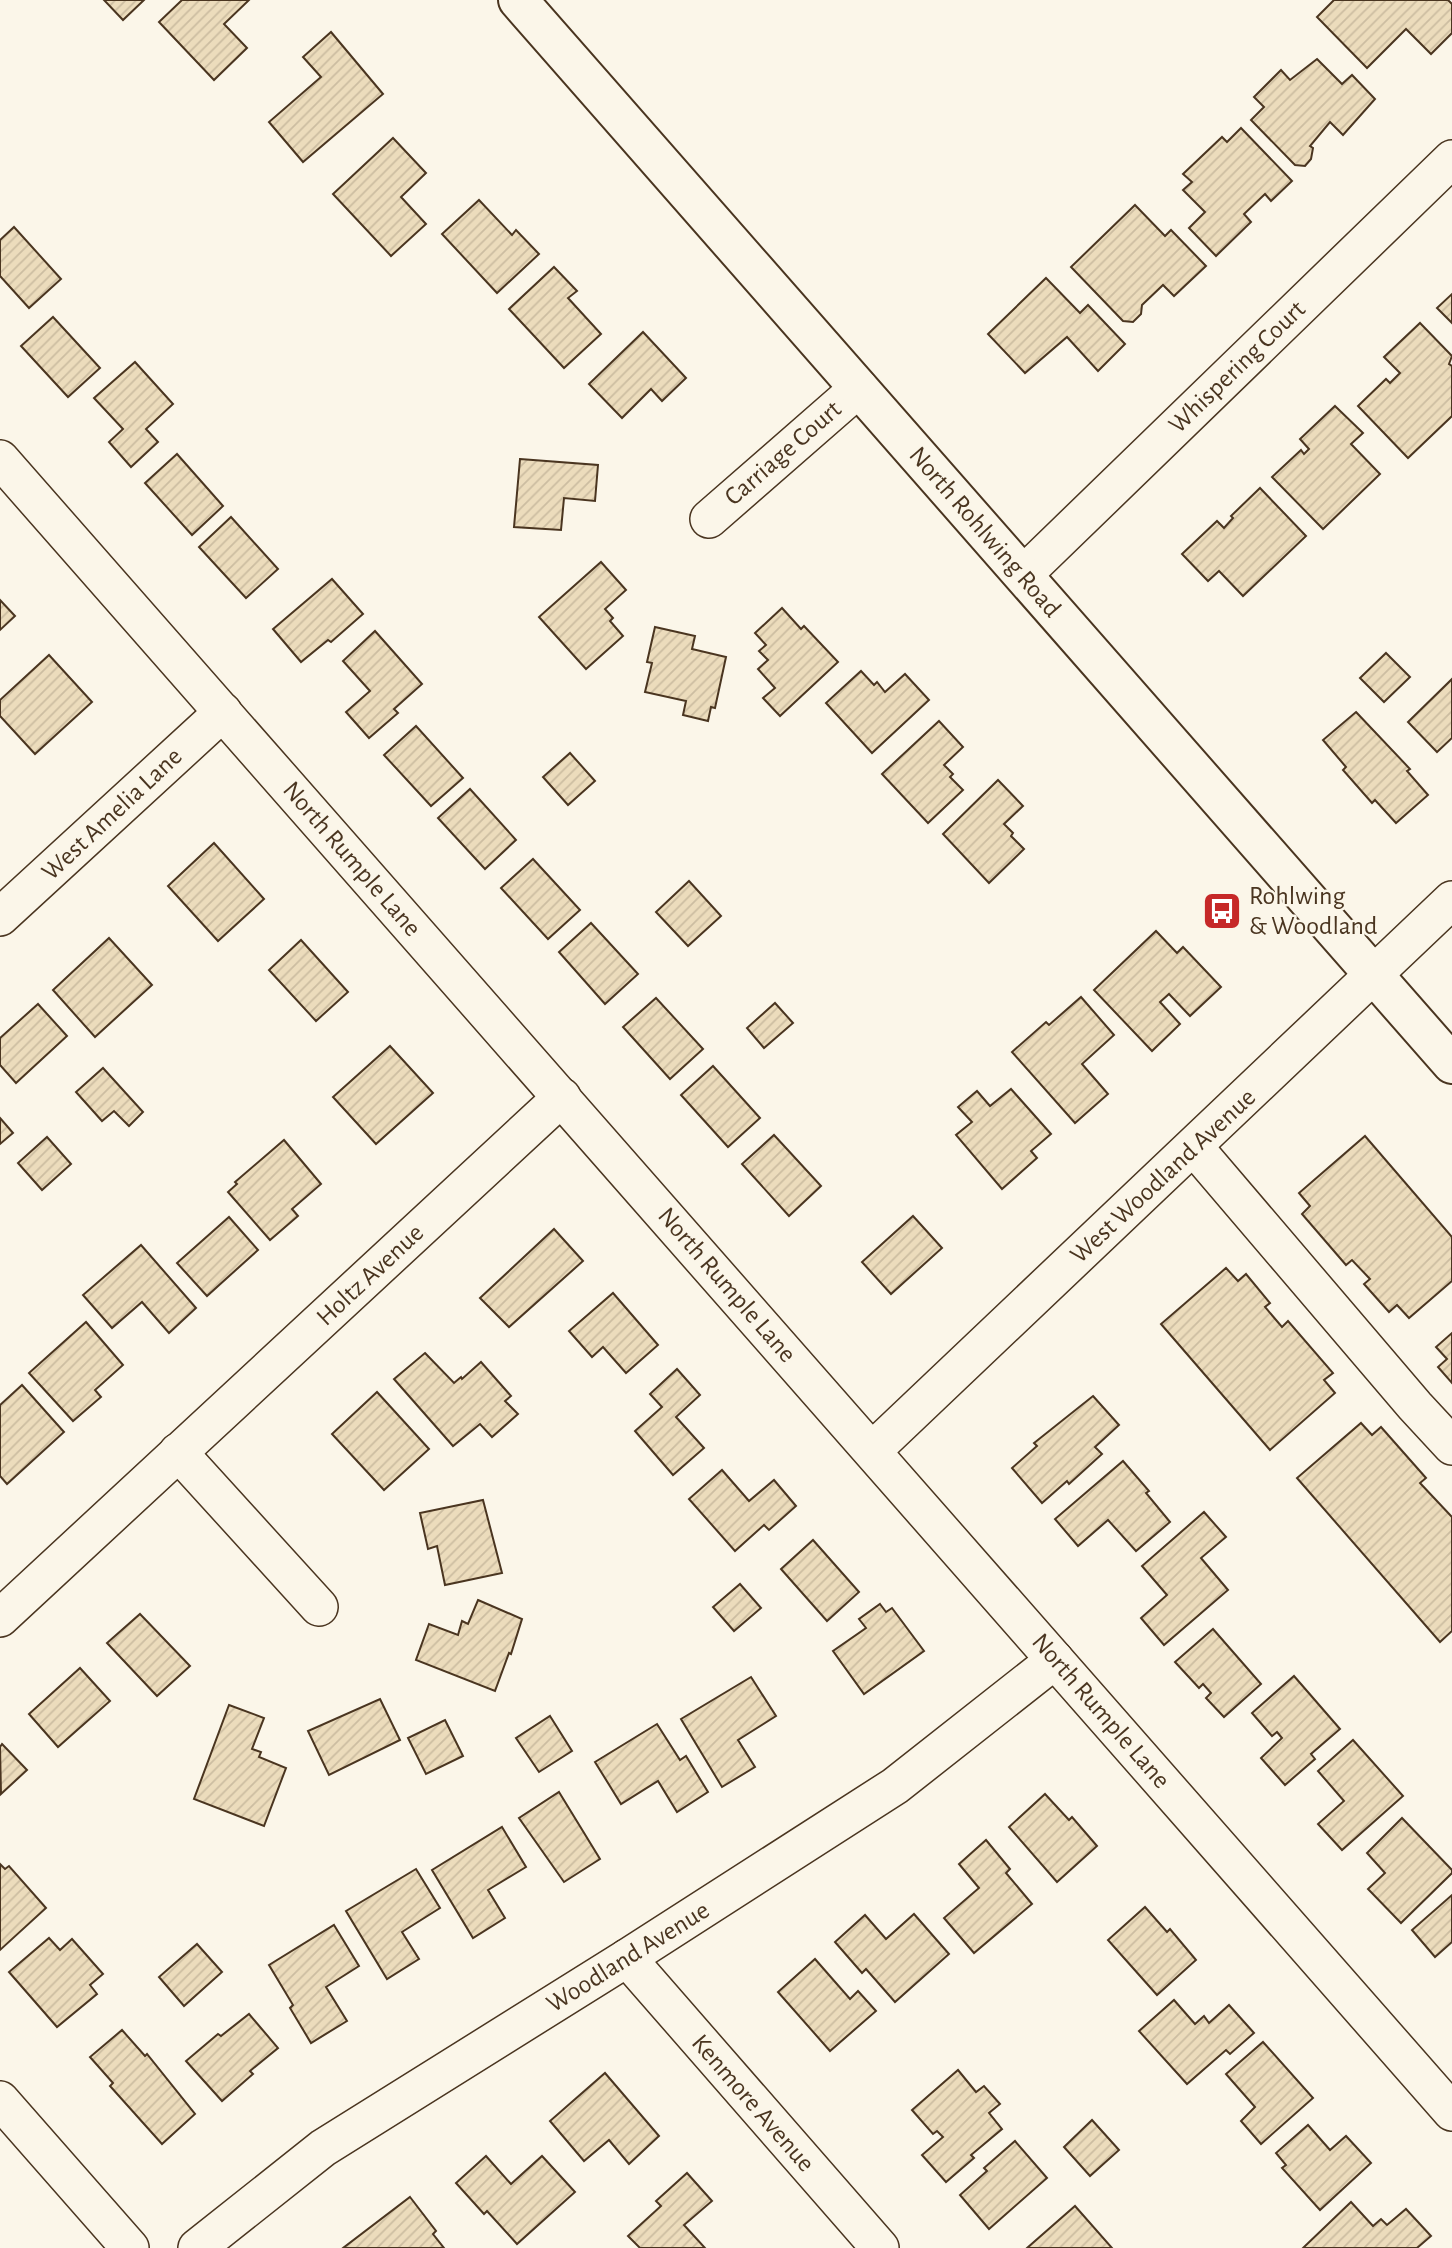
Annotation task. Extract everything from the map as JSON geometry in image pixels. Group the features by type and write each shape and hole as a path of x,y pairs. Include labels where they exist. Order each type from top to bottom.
{"main road":[{"name":"North Rohlwing Road","path":"518,0 1452,1064"}],"street":[{"name":"Whispering Court","path":"1023,575 1452,159"},
{"name":"Carriage Court","path":"709,519 859,387"},
{"name":"North Rumple Lane","path":"0,459 1452,2112"},
{"name":"West Amelia Lane","path":"0,917 223,712"},
{"name":"West Woodland Avenue","path":"873,1450 1452,900"},
{"name":"Holtz Avenue","path":"0,1618 562,1097"},
{"path":"1194,1147 1452,1446"},
{"path":"178,1452 319,1607"},
{"name":"Woodland Avenue","path":"197,2248 324,2148 895,1786 1055,1660"},
{"name":"Kenmore Avenue","path":"627,1958 880,2248"},
{"path":"0,2100 130,2248"}],"building":[{"path":"104,0 144,0 123,20"},
{"path":"182,0 249,0 224,24 247,48 214,80 159,22"},
{"path":"1334,0 1448,0 1452,4 1452,33 1431,54 1406,29 1367,68 1317,17"},
{"path":"331,32 383,94 303,162 269,122 321,77 303,57"},
{"path":"1317,59 1342,84 1352,75 1375,99 1343,135 1330,122 1310,146 1313,148 1311,159 1305,166 1295,165 1251,120 1264,107 1254,97 1281,70 1290,80"},
{"path":"1241,128 1292,181 1271,201 1265,194 1244,214 1251,222 1216,256 1189,228 1205,212 1183,190 1192,182 1183,174 1222,137 1227,142"},
{"path":"393,138 426,173 401,197 426,224 391,256 333,194"},
{"path":"479,200 512,235 516,230 539,254 497,293 442,234"},
{"path":"1135,205 1165,236 1171,230 1206,266 1174,296 1163,285 1142,305 1141,314 1133,322 1123,321 1071,267"},
{"path":"14,227 61,279 29,308 0,276 0,240"},
{"path":"554,267 577,291 568,298 601,334 564,368 509,309"},
{"path":"1046,278 1080,313 1088,305 1125,344 1098,371 1067,337 1025,373 988,334"},
{"path":"1452,294 1452,323 1437,308"},
{"path":"53,317 100,368 68,397 21,346"},
{"path":"1420,323 1452,356 1449,364 1452,366 1452,416 1408,458 1358,406 1386,379 1390,383 1400,373 1384,357"},
{"path":"643,332 686,378 662,401 651,389 622,418 589,384"},
{"path":"135,362 173,404 146,429 158,442 131,467 109,442 123,429 94,398"},
{"path":"1335,406 1363,433 1351,444 1380,474 1323,529 1272,477 1301,450 1304,454 1309,449 1300,439"},
{"path":"177,454 223,506 192,535 145,483"},
{"path":"520,459 598,465 595,501 564,498 561,530 514,527"},
{"path":"1260,488 1306,536 1243,596 1219,571 1208,581 1182,554 1217,521 1224,528 1233,518 1231,516"},
{"path":"231,517 278,569 246,598 199,547"},
{"path":"601,562 626,590 605,609 613,618 610,621 623,636 586,669 539,617"},
{"path":"332,579 363,614 331,642 328,640 301,662 273,629"},
{"path":"0,600 15,616 0,630"},
{"path":"782,608 801,629 804,626 838,662 780,716 763,698 775,688 758,669 768,660 759,651 766,645 755,633"},
{"path":"655,627 695,636 692,649 726,657 715,708 711,707 708,721 683,715 686,701 645,692 652,663 647,662"},
{"path":"375,631 422,684 394,709 398,713 369,738 346,712 370,691 343,661"},
{"path":"1386,653 1410,677 1384,702 1360,678"},
{"path":"49,655 92,702 35,754 0,716 0,700"},
{"path":"861,671 874,685 877,682 885,692 905,674 929,700 872,753 826,703"},
{"path":"1452,679 1452,738 1437,752 1408,722"},
{"path":"1356,712 1410,769 1407,771 1428,795 1396,823 1375,800 1372,803 1343,770 1346,767 1323,740"},
{"path":"939,721 963,747 944,765 953,774 950,777 963,790 928,823 882,774"},
{"path":"416,726 463,778 431,806 384,755"},
{"path":"570,753 595,781 568,805 543,777"},
{"path":"998,780 1023,806 1004,824 1024,849 989,883 943,834"},
{"path":"470,789 516,840 485,869 438,818"},
{"path":"214,843 264,899 218,941 168,886"},
{"path":"533,859 580,910 548,939 501,888"},
{"path":"689,881 721,916 688,946 656,912"},
{"path":"591,923 638,974 605,1004 559,952"},
{"path":"1156,931 1177,953 1183,947 1221,987 1190,1016 1169,994 1160,1002 1180,1024 1152,1051 1094,990"},
{"path":"109,938 152,985 95,1037 53,990"},
{"path":"301,940 348,992 316,1021 269,970"},
{"path":"1081,997 1114,1035 1082,1064 1108,1094 1075,1123 1012,1052 1046,1022 1049,1025"},
{"path":"656,998 703,1049 670,1079 623,1027"},
{"path":"775,1003 793,1023 764,1048 747,1028"},
{"path":"38,1004 67,1036 16,1083 0,1065 0,1038"},
{"path":"390,1046 433,1093 376,1144 333,1097"},
{"path":"713,1066 760,1118 728,1147 681,1095"},
{"path":"103,1068 143,1112 129,1126 114,1111 102,1121 76,1092"},
{"path":"1011,1089 1051,1134 1031,1151 1037,1158 1002,1189 956,1135 972,1122 958,1107 977,1091 990,1106"},
{"path":"0,1118 13,1133 0,1144"},
{"path":"774,1135 821,1186 789,1216 742,1164"},
{"path":"1365,1136 1452,1237 1452,1281 1409,1318 1397,1305 1389,1312 1364,1284 1370,1279 1352,1260 1346,1265 1302,1214 1310,1206 1299,1193"},
{"path":"47,1137 71,1164 42,1190 18,1163"},
{"path":"284,1140 321,1184 292,1209 298,1216 270,1240 228,1192 237,1184 235,1182"},
{"path":"913,1216 942,1248 891,1294 862,1262"},
{"path":"229,1217 258,1250 207,1296 177,1263"},
{"path":"554,1229 583,1261 509,1327 480,1298"},
{"path":"141,1245 196,1308 169,1333 142,1302 112,1328 83,1295"},
{"path":"1226,1268 1238,1281 1246,1274 1270,1303 1265,1307 1282,1327 1288,1321 1333,1373 1324,1380 1335,1393 1270,1450 1161,1324"},
{"path":"613,1293 658,1345 626,1373 603,1347 592,1357 569,1331"},
{"path":"86,1322 123,1365 95,1390 101,1397 73,1421 29,1373"},
{"path":"1452,1333 1452,1383 1438,1367 1447,1359 1436,1347"},
{"path":"425,1353 454,1383 481,1362 511,1396 505,1401 518,1414 492,1437 480,1424 453,1446 394,1379"},
{"path":"677,1369 700,1395 676,1417 704,1448 673,1475 635,1431 662,1407 650,1394"},
{"path":"22,1385 64,1432 7,1484 0,1476 0,1405"},
{"path":"377,1392 429,1449 384,1490 332,1434"},
{"path":"1093,1396 1119,1425 1095,1447 1102,1454 1069,1484 1067,1481 1042,1503 1012,1468 1037,1446 1034,1443"},
{"path":"1361,1423 1372,1435 1381,1427 1426,1478 1420,1483 1452,1517 1452,1631 1440,1642 1297,1478"},
{"path":"1123,1461 1149,1491 1146,1493 1170,1522 1136,1551 1108,1520 1078,1546 1055,1519"},
{"path":"722,1470 749,1501 774,1480 796,1506 769,1530 764,1525 735,1551 689,1499"},
{"path":"483,1500 502,1573 445,1585 437,1546 428,1549 420,1513"},
{"path":"1204,1512 1226,1537 1201,1558 1228,1590 1164,1645 1141,1618 1167,1595 1142,1566"},
{"path":"813,1540 859,1592 827,1621 781,1569"},
{"path":"740,1584 761,1608 734,1631 713,1607"},
{"path":"478,1600 522,1619 495,1691 416,1660 429,1624 458,1635 462,1621 468,1624"},
{"path":"880,1604 886,1612 892,1608 924,1651 864,1694 833,1651 866,1628 859,1619"},
{"path":"140,1614 190,1666 157,1696 107,1643"},
{"path":"1213,1629 1261,1684 1224,1717 1206,1698 1211,1693 1203,1684 1199,1688 1175,1662"},
{"path":"80,1668 110,1701 58,1747 29,1714"},
{"path":"1294,1676 1340,1729 1311,1754 1315,1759 1285,1785 1261,1758 1282,1738 1277,1732 1272,1736 1252,1713"},
{"path":"751,1677 776,1716 738,1740 755,1767 722,1787 681,1719"},
{"path":"380,1699 400,1740 329,1775 308,1731"},
{"path":"229,1705 264,1718 252,1749 261,1752 259,1757 286,1768 264,1826 194,1799"},
{"path":"550,1716 572,1751 539,1772 516,1738"},
{"path":"445,1720 463,1756 426,1774 408,1738"},
{"path":"657,1724 680,1760 686,1756 708,1792 677,1812 658,1781 621,1804 595,1762"},
{"path":"1353,1740 1403,1796 1342,1850 1318,1824 1344,1801 1318,1771"},
{"path":"2,1744 27,1770 1,1794 0,1747"},
{"path":"559,1792 600,1859 564,1882 519,1818"},
{"path":"1045,1794 1069,1820 1072,1817 1097,1846 1057,1882 1009,1827"},
{"path":"1402,1818 1452,1873 1401,1923 1368,1889 1385,1873 1367,1853"},
{"path":"502,1827 526,1867 488,1890 505,1918 473,1938 432,1870"},
{"path":"986,1840 1010,1869 1006,1873 1032,1904 974,1953 944,1918 979,1888 959,1864"},
{"path":"0,1864 5,1869 9,1866 46,1908 0,1950"},
{"path":"416,1869 440,1908 402,1932 419,1959 387,1979 346,1911"},
{"path":"1452,1895 1452,1942 1435,1957 1412,1930"},
{"path":"1145,1907 1167,1932 1170,1929 1196,1960 1157,1995 1108,1940"},
{"path":"914,1914 949,1954 895,2002 866,1969 862,1973 835,1942 865,1915 886,1939"},
{"path":"334,1925 359,1966 326,1987 347,2021 311,2043 290,2008 293,2005 269,1965"},
{"path":"49,1938 60,1950 72,1939 103,1974 90,1985 97,1994 57,2027 9,1972"},
{"path":"197,1944 222,1972 184,2006 159,1977"},
{"path":"815,1959 850,1999 858,1991 876,2011 830,2051 778,1992"},
{"path":"1174,2000 1195,2024 1204,2016 1209,2023 1229,2005 1254,2033 1230,2054 1226,2050 1187,2084 1139,2031"},
{"path":"249,2014 278,2048 250,2071 253,2074 222,2101 186,2061 218,2034 221,2036"},
{"path":"122,2030 145,2056 147,2054 195,2114 162,2144 110,2086 113,2083 90,2057"},
{"path":"1263,2042 1313,2098 1261,2144 1241,2121 1255,2107 1226,2074"},
{"path":"958,2070 976,2092 984,2086 1000,2104 989,2113 1002,2129 971,2155 974,2158 946,2182 922,2155 943,2137 937,2131 933,2134 912,2110"},
{"path":"605,2073 659,2136 629,2164 609,2140 584,2161 550,2121"},
{"path":"1092,2120 1119,2150 1090,2176 1064,2147"},
{"path":"1308,2125 1330,2150 1346,2136 1371,2163 1320,2210 1282,2168 1286,2165 1276,2153"},
{"path":"1015,2141 1047,2178 989,2229 960,2195 987,2171 984,2168"},
{"path":"486,2156 511,2184 542,2156 575,2192 517,2244 487,2211 484,2214 456,2183"},
{"path":"687,2173 712,2201 684,2225 705,2248 640,2248 628,2236 661,2206 656,2201"},
{"path":"410,2197 436,2231 433,2234 444,2248 343,2248"},
{"path":"1351,2202 1373,2226 1381,2219 1387,2225 1406,2209 1431,2236 1417,2248 1303,2248"},
{"path":"1075,2206 1112,2248 1027,2248"}],"place":[{"name":"Rohlwing & Woodland","path":"1222,911"}]}
